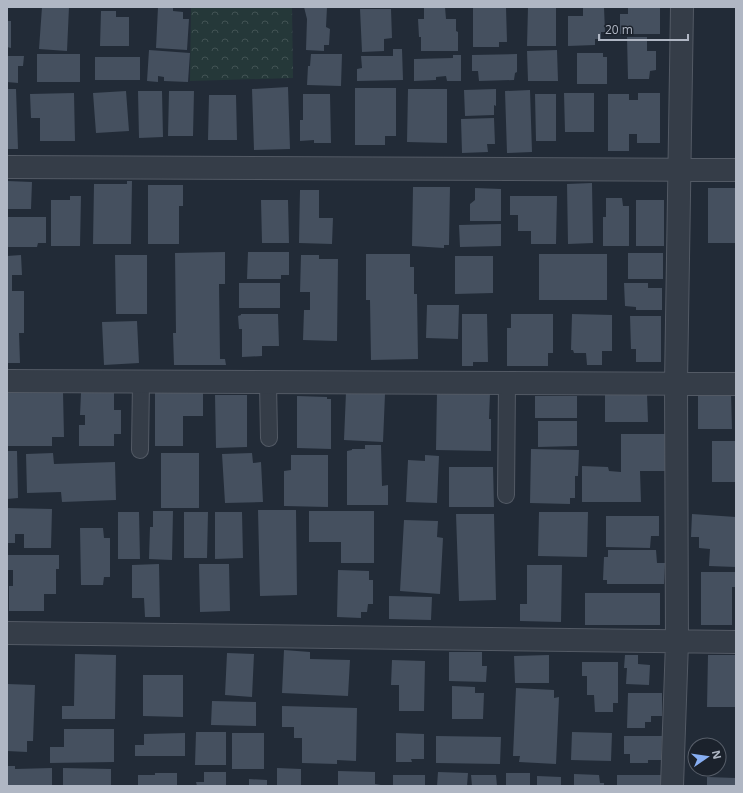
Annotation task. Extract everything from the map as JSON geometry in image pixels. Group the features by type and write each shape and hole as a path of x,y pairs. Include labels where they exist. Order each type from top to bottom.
{"street":[{"path":"672,786 677,642 676,384 682,7"},
{"path":"7,166 736,170"},
{"path":"7,381 736,384"},
{"path":"7,633 736,642"}],"lane":[{"path":"140,450 141,382"},
{"path":"268,382 269,438"},
{"path":"506,495 507,383"}],"green space":[{"path":"191,7 292,7 293,78 190,81"}],"building":[{"path":"42,7 69,7 67,51 39,49"},
{"path":"158,7 173,7 173,11 183,12 183,19 189,19 187,50 156,48"},
{"path":"304,7 327,7 326,27 330,29 329,45 324,45 324,51 306,50 307,19"},
{"path":"424,7 445,7 446,19 456,19 458,51 421,51 421,37 419,37 418,19 424,19"},
{"path":"473,7 506,7 507,42 499,42 499,47 473,47"},
{"path":"528,7 556,7 556,46 527,46"},
{"path":"583,7 604,7 605,32 601,32 601,39 595,39 595,45 568,46 568,16 583,16"},
{"path":"628,7 660,7 660,34 620,34 620,14 628,14"},
{"path":"360,9 391,9 392,38 384,39 384,51 362,52"},
{"path":"101,11 116,11 116,17 129,17 129,46 100,46"},
{"path":"7,21 11,21 11,48 7,47"},
{"path":"627,37 647,37 647,51 656,51 656,70 650,71 649,79 628,79"},
{"path":"393,49 402,49 403,80 357,81 357,69 362,68 361,56 393,56"},
{"path":"149,50 190,53 188,82 164,81 164,77 158,76 158,82 147,81"},
{"path":"557,50 558,81 528,81 527,51"},
{"path":"577,53 603,53 603,57 607,57 607,84 577,84"},
{"path":"37,54 80,54 80,82 37,82"},
{"path":"311,54 342,54 341,86 307,85 308,66 310,66"},
{"path":"517,54 517,72 515,73 514,80 479,81 478,71 472,71 472,55"},
{"path":"453,55 461,55 461,81 447,81 446,76 436,77 436,80 414,81 414,59 453,58"},
{"path":"7,56 24,56 23,66 18,66 18,83 7,82"},
{"path":"95,57 140,57 140,80 95,80"},
{"path":"288,87 290,149 254,150 252,89"},
{"path":"355,88 396,88 396,136 385,136 385,145 355,145"},
{"path":"7,89 16,89 18,149 7,149"},
{"path":"408,89 447,89 447,143 407,142"},
{"path":"496,89 496,106 494,105 494,115 465,116 464,90"},
{"path":"530,90 532,152 507,153 505,91"},
{"path":"126,91 129,131 96,133 93,93"},
{"path":"138,91 162,91 163,137 139,138"},
{"path":"169,91 194,91 193,136 168,136"},
{"path":"74,93 75,141 40,141 40,118 31,118 30,94"},
{"path":"564,93 594,93 594,132 565,132"},
{"path":"638,93 660,93 660,143 637,143 637,134 629,134 629,151 608,151 608,94 629,94 629,100 638,100"},
{"path":"303,94 330,94 331,143 314,143 314,140 300,141 300,120 303,120"},
{"path":"535,94 556,94 556,141 536,141"},
{"path":"209,95 236,95 237,140 208,140"},
{"path":"494,118 495,144 487,144 488,152 462,153 461,119"},
{"path":"7,181 32,182 31,209 7,209"},
{"path":"127,181 132,181 131,244 93,244 94,184 127,184"},
{"path":"592,183 593,243 568,244 567,184"},
{"path":"148,185 183,185 183,206 179,206 179,244 148,244"},
{"path":"413,187 450,187 449,245 444,245 444,248 412,246"},
{"path":"475,188 501,189 501,221 470,221 470,204 475,200"},
{"path":"708,188 736,188 736,243 708,243"},
{"path":"300,190 319,190 319,218 333,218 332,244 299,243"},
{"path":"70,196 81,196 80,246 51,246 51,200 70,200"},
{"path":"510,196 557,196 556,244 531,244 531,231 518,231 518,215 510,215"},
{"path":"606,198 622,198 623,206 629,206 629,246 603,246 603,217 606,217"},
{"path":"261,200 288,200 289,243 262,243"},
{"path":"636,200 664,200 664,246 636,246"},
{"path":"7,217 46,217 46,243 38,243 37,247 7,247"},
{"path":"501,224 501,246 460,247 459,225"},
{"path":"225,252 225,284 219,284 220,359 225,359 226,365 174,365 173,333 176,333 175,253"},
{"path":"248,252 289,252 289,275 281,275 281,279 247,279"},
{"path":"628,253 663,253 663,279 628,279"},
{"path":"366,254 410,254 410,267 414,267 414,294 417,294 418,359 371,360 370,300 366,300"},
{"path":"539,254 607,254 607,300 539,300"},
{"path":"21,255 22,275 12,275 12,291 24,291 24,333 19,333 20,363 7,363 7,256"},
{"path":"115,255 147,255 147,314 116,314"},
{"path":"301,255 319,255 319,259 338,259 337,341 303,340 304,310 310,310 310,292 300,292"},
{"path":"455,256 493,256 493,293 455,294"},
{"path":"239,283 280,283 280,308 239,308"},
{"path":"624,283 648,283 648,288 662,288 662,310 636,310 636,307 625,306"},
{"path":"427,305 459,305 458,339 426,338"},
{"path":"241,314 278,314 279,346 262,346 262,356 242,357 242,329 239,329 238,316"},
{"path":"462,314 487,314 488,362 473,362 473,366 462,366"},
{"path":"511,314 553,314 553,353 548,353 548,366 507,366 507,328 511,328"},
{"path":"572,314 612,315 612,351 602,351 602,365 587,365 586,353 574,353 573,350 571,350"},
{"path":"630,316 661,316 661,362 636,362 636,349 631,349"},
{"path":"137,321 139,363 104,365 102,322"},
{"path":"7,392 63,392 64,437 52,437 52,446 7,446"},
{"path":"155,392 203,392 203,416 183,416 183,446 155,446"},
{"path":"346,392 385,394 383,442 344,440"},
{"path":"437,392 490,393 489,419 491,419 491,451 436,450"},
{"path":"81,393 114,393 114,410 121,410 121,434 114,434 114,446 79,446 79,425 85,425 85,415 80,415"},
{"path":"647,393 648,422 605,422 605,394"},
{"path":"731,393 732,429 698,429 698,394"},
{"path":"215,395 247,395 247,447 216,448"},
{"path":"297,396 327,397 327,399 331,399 331,449 297,448"},
{"path":"535,396 577,396 577,418 535,418"},
{"path":"538,421 577,421 577,446 538,447"},
{"path":"621,434 666,434 666,471 640,471 641,502 582,502 582,466 608,467 609,471 621,472"},
{"path":"712,441 736,441 736,482 712,482"},
{"path":"365,445 381,445 382,486 388,485 388,505 347,505 347,451 352,449 365,449"},
{"path":"531,449 579,450 578,476 575,476 575,498 570,498 570,504 530,503"},
{"path":"7,451 17,451 18,498 7,499"},
{"path":"53,453 54,464 115,462 116,500 62,502 61,492 27,493 26,454"},
{"path":"161,453 199,453 199,508 161,508"},
{"path":"252,453 253,463 261,462 263,502 225,503 222,454"},
{"path":"291,455 328,455 328,507 284,506 284,471 291,470"},
{"path":"425,455 439,456 437,503 406,502 408,460 425,461"},
{"path":"449,467 493,467 494,507 449,507"},
{"path":"7,508 52,509 51,548 24,548 24,534 15,534 15,543 7,543"},
{"path":"258,510 296,510 297,595 260,596"},
{"path":"153,511 173,511 172,560 149,559 150,527 153,527"},
{"path":"309,511 374,511 374,563 341,563 341,542 309,542"},
{"path":"118,512 139,512 140,559 118,559"},
{"path":"184,512 208,512 207,558 184,558"},
{"path":"215,512 242,512 243,558 215,559"},
{"path":"539,512 588,512 587,557 538,556"},
{"path":"456,514 494,514 496,600 459,601"},
{"path":"692,514 736,517 736,567 709,566 710,549 699,548 699,537 691,537"},
{"path":"606,516 659,516 659,536 651,536 650,548 606,547"},
{"path":"404,520 438,521 437,537 443,538 440,594 400,591"},
{"path":"80,528 103,528 104,538 110,538 110,577 104,577 103,585 81,585"},
{"path":"608,550 656,550 657,563 665,563 664,584 607,584 607,580 603,580 604,557 608,557"},
{"path":"7,555 59,555 59,569 56,569 56,594 44,594 44,611 9,611 9,586 13,586 13,570 7,570"},
{"path":"159,564 160,617 145,617 144,598 132,598 132,565"},
{"path":"199,564 229,564 230,611 200,612"},
{"path":"527,565 562,565 561,622 520,621 520,604 527,604"},
{"path":"338,570 369,571 369,580 373,580 373,604 368,604 367,612 361,612 361,618 337,617"},
{"path":"701,572 736,572 736,587 732,587 732,625 701,625"},
{"path":"585,593 660,593 660,625 585,625"},
{"path":"389,596 432,597 431,620 389,619"},
{"path":"284,650 310,652 310,659 350,660 348,696 282,693"},
{"path":"449,652 482,652 482,666 487,666 486,682 449,681"},
{"path":"227,653 254,654 252,697 225,695"},
{"path":"75,654 116,655 115,719 62,719 62,706 74,706"},
{"path":"549,655 549,683 515,683 514,656"},
{"path":"625,655 638,655 638,664 650,665 649,685 626,684 627,668 624,668"},
{"path":"708,655 736,655 736,707 707,707"},
{"path":"392,660 425,661 424,711 399,711 399,685 391,685"},
{"path":"582,662 618,662 618,703 613,703 613,712 595,712 594,695 587,695 587,676 582,676"},
{"path":"143,675 183,675 183,717 143,716"},
{"path":"7,684 35,685 33,741 27,741 27,752 7,751"},
{"path":"452,686 475,687 475,693 484,693 483,719 452,719"},
{"path":"516,688 554,690 554,698 559,697 556,764 519,762 520,756 513,756"},
{"path":"628,693 662,693 662,716 651,716 651,722 645,722 645,728 627,728"},
{"path":"212,701 256,702 256,726 211,725"},
{"path":"282,706 357,708 356,761 337,760 337,764 302,763 302,738 294,738 294,727 282,727"},
{"path":"64,729 114,729 114,762 50,763 50,747 64,747"},
{"path":"196,732 226,732 226,765 195,765"},
{"path":"572,732 612,733 611,761 571,760"},
{"path":"185,733 185,756 135,756 135,745 144,745 144,734"},
{"path":"232,733 264,733 264,769 232,769"},
{"path":"396,733 424,734 424,759 411,759 412,762 396,762"},
{"path":"436,736 501,737 500,764 436,763"},
{"path":"624,736 662,736 661,760 648,760 648,763 630,763 630,754 624,754"},
{"path":"7,766 15,766 15,769 52,768 52,786 7,786"},
{"path":"63,768 111,769 111,785 63,786"},
{"path":"277,768 301,769 301,786 277,786"},
{"path":"338,771 375,772 375,784 381,786 338,786"},
{"path":"204,772 226,772 226,786 197,786 196,782 204,782"},
{"path":"438,772 468,773 467,786 437,786"},
{"path":"155,773 177,773 177,786 138,786 138,775 155,775"},
{"path":"506,773 530,773 530,786 506,786"},
{"path":"574,774 599,775 600,783 604,783 604,786 574,786"},
{"path":"393,775 425,775 425,786 393,786"},
{"path":"471,775 496,775 497,786 472,786"},
{"path":"617,775 661,775 661,786 617,786"},
{"path":"537,776 561,777 561,786 537,786"},
{"path":"707,777 736,778 736,786 707,786"},
{"path":"249,779 267,780 267,786 249,786"}]}
